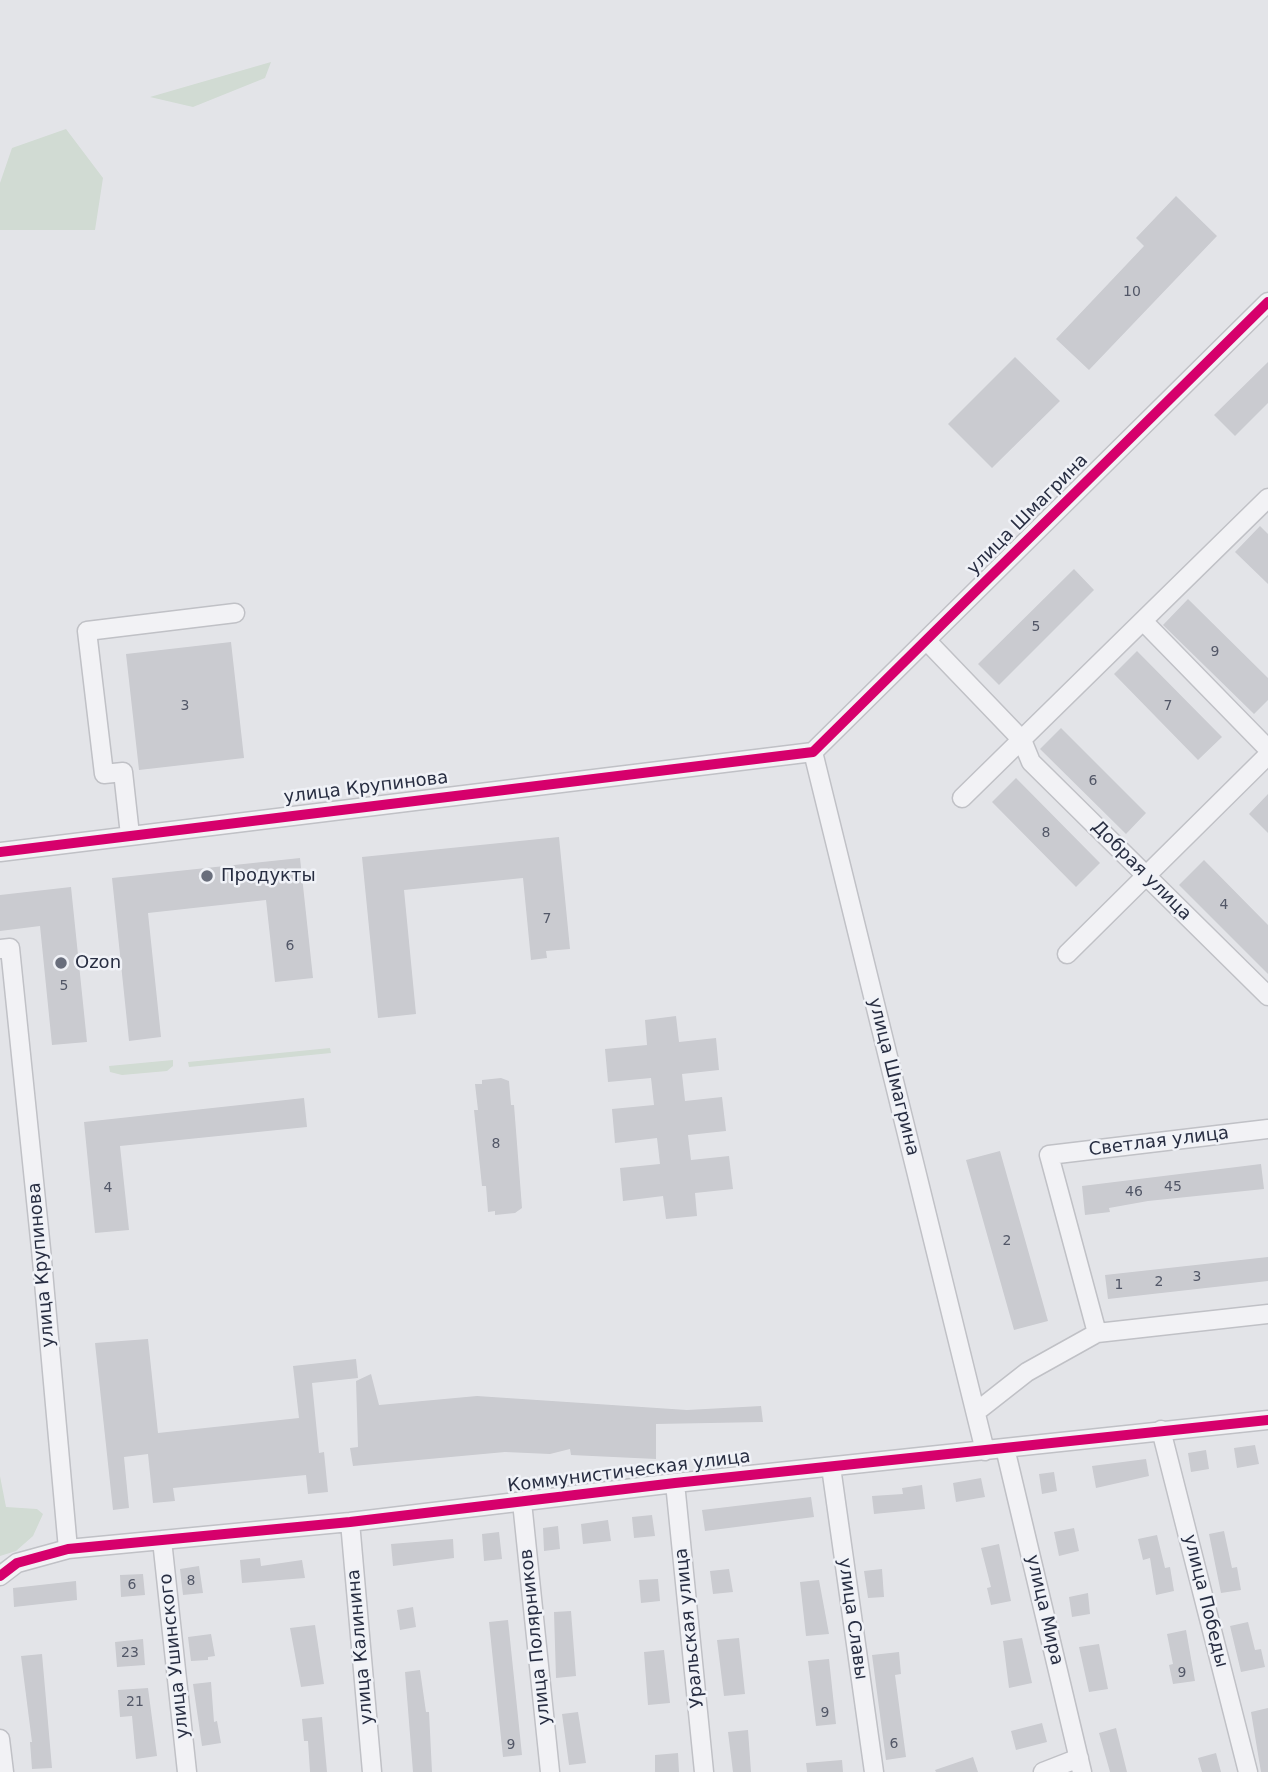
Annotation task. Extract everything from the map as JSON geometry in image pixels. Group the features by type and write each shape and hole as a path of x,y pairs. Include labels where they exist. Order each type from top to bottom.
{"street":[{"name":"улица Шмагрина","path":"985,1451 813,752 1268,302"},
{"path":"962,798 1268,498"},
{"path":"130,835 123,772 104,774 87,631 235,613"},
{"path":"1143,621 1268,749"},
{"name":"Добрая улица","path":"926,640 1022,740 1031,762 1268,996"},
{"name":"улица Крупинова","path":"0,852 813,752"},
{"path":"1067,954 1268,755"},
{"name":"улица Крупинова","path":"0,949 9,948 11,962 68,1549"},
{"name":"Светлая улица","path":"1097,1333 1049,1155 1268,1129"},
{"path":"976,1412 1027,1372 1097,1333 1268,1314"},
{"name":"Коммунистическая улица","path":"0,1576 17,1563 68,1549 350,1522 675,1483 1268,1420"},
{"name":"улица Победы","path":"1161,1430 1248,1772"},
{"name":"улица Мира","path":"1005,1448 1080,1765"},
{"name":"улица Славы","path":"831,1467 873,1772"},
{"name":"Уральская улица","path":"675,1483 704,1772"},
{"name":"улица Полярников","path":"522,1502 550,1772"},
{"name":"улица Калинина","path":"350,1522 372,1772"},
{"name":"улица Ушинского","path":"162,1540 187,1772"},
{"path":"0,1739 4,1772"},
{"path":"1043,1772 1080,1765"}],"shaded area":[{"path":"271,62 265,78 193,107 150,97"},
{"path":"66,129 103,178 95,230 0,230 0,183 12,148"},
{"path":"330,1048 331,1053 189,1067 188,1062"},
{"path":"173,1060 173,1066 167,1071 122,1075 110,1072 109,1066"},
{"path":"0,1476 6,1507 37,1509 43,1514 33,1536 16,1551 0,1556"}],"building":[{"path":"1176,196 1217,236 1089,370 1056,339 1144,246 1136,238"},
{"path":"1015,357 1060,401 992,468 948,424"},
{"path":"1268,362 1268,403 1235,436 1214,415"},
{"path":"1260,526 1268,534 1268,584 1235,552"},
{"path":"1074,569 1094,590 999,685 978,664"},
{"path":"1188,599 1268,678 1268,700 1254,714 1163,625"},
{"path":"231,642 244,758 139,770 126,654"},
{"path":"1137,651 1222,737 1198,760 1114,674"},
{"path":"1061,728 1146,813 1126,834 1040,749"},
{"path":"1016,778 1100,863 1076,887 992,802"},
{"path":"1268,794 1268,833 1249,814"},
{"path":"559,837 570,949 546,951 547,958 531,960 523,878 404,890 416,1014 378,1018 362,857"},
{"path":"300,858 313,978 275,982 266,900 148,913 161,1037 129,1041 112,878"},
{"path":"1204,860 1268,925 1268,974 1179,885"},
{"path":"71,887 87,1042 52,1045 40,926 0,931 0,895"},
{"path":"676,1016 679,1042 716,1038 719,1070 682,1074 685,1101 722,1097 726,1131 688,1135 691,1160 729,1156 733,1189 695,1193 697,1216 666,1219 663,1196 623,1201 620,1168 660,1164 657,1138 615,1143 612,1109 654,1105 651,1078 608,1082 605,1049 647,1045 645,1020"},
{"path":"501,1078 509,1081 511,1105 514,1105 522,1208 515,1213 495,1215 495,1211 488,1212 486,1186 482,1186 474,1110 478,1110 475,1084 482,1084 482,1080"},
{"path":"304,1098 307,1127 120,1146 129,1230 95,1233 84,1122"},
{"path":"1000,1151 1048,1321 1014,1330 966,1160"},
{"path":"1261,1164 1264,1189 1148,1201 1109,1208 1110,1212 1085,1215 1082,1186"},
{"path":"1268,1257 1268,1281 1108,1299 1105,1275"},
{"path":"148,1339 158,1433 299,1418 293,1366 356,1359 358,1378 312,1383 319,1453 324,1452 328,1492 308,1494 306,1475 173,1488 175,1501 153,1503 148,1454 124,1457 129,1508 113,1510 95,1343"},
{"path":"371,1374 379,1405 477,1396 687,1410 761,1406 763,1422 656,1424 656,1459 571,1455 570,1449 550,1454 505,1452 353,1466 350,1448 358,1447 356,1381"},
{"path":"1255,1445 1259,1464 1237,1468 1234,1448"},
{"path":"1206,1450 1209,1469 1191,1472 1188,1453"},
{"path":"1146,1459 1149,1476 1096,1488 1092,1466"},
{"path":"1054,1472 1057,1491 1042,1494 1039,1474"},
{"path":"981,1478 985,1497 956,1502 953,1483"},
{"path":"922,1485 925,1509 874,1514 872,1496 903,1494 902,1488"},
{"path":"811,1497 814,1517 705,1531 702,1510"},
{"path":"652,1515 655,1536 634,1538 632,1517"},
{"path":"608,1520 611,1541 583,1544 581,1524"},
{"path":"558,1526 560,1549 544,1551 543,1528"},
{"path":"1074,1528 1079,1551 1059,1556 1054,1532"},
{"path":"1224,1531 1232,1568 1237,1567 1241,1590 1221,1593 1209,1534"},
{"path":"499,1532 502,1559 484,1561 482,1534"},
{"path":"1157,1535 1165,1568 1170,1567 1174,1591 1156,1595 1150,1558 1143,1560 1138,1539"},
{"path":"453,1539 454,1558 393,1566 391,1544"},
{"path":"999,1544 1011,1601 991,1605 987,1588 991,1587 981,1548"},
{"path":"260,1558 261,1566 302,1560 305,1578 242,1583 240,1560"},
{"path":"199,1566 203,1593 183,1595 180,1569"},
{"path":"729,1569 733,1592 713,1594 710,1571"},
{"path":"882,1569 884,1597 868,1598 864,1571"},
{"path":"143,1574 145,1595 121,1597 120,1575"},
{"path":"658,1579 660,1601 641,1603 639,1580"},
{"path":"819,1580 829,1634 806,1636 800,1582"},
{"path":"76,1581 77,1600 14,1607 13,1588"},
{"path":"1088,1593 1090,1614 1072,1617 1069,1597"},
{"path":"413,1607 416,1627 400,1630 397,1610"},
{"path":"571,1611 576,1676 556,1678 554,1612"},
{"path":"508,1620 522,1755 503,1757 489,1622"},
{"path":"1248,1622 1255,1650 1261,1649 1265,1667 1241,1672 1230,1626"},
{"path":"315,1625 324,1684 301,1687 290,1628"},
{"path":"1186,1630 1195,1681 1173,1684 1169,1665 1173,1664 1167,1634"},
{"path":"211,1634 215,1656 208,1657 208,1660 191,1661 188,1637"},
{"path":"739,1638 745,1694 724,1696 717,1640"},
{"path":"1022,1638 1032,1683 1009,1688 1003,1641"},
{"path":"143,1639 145,1665 117,1667 115,1642"},
{"path":"1099,1644 1108,1689 1089,1692 1079,1647"},
{"path":"664,1650 670,1703 648,1705 644,1652"},
{"path":"899,1652 901,1674 895,1675 906,1757 886,1760 872,1655"},
{"path":"42,1654 52,1768 32,1769 32,1742 21,1656"},
{"path":"829,1659 836,1724 816,1726 808,1661"},
{"path":"420,1670 426,1712 429,1712 432,1772 413,1772 405,1672"},
{"path":"211,1682 214,1722 217,1721 221,1743 202,1746 193,1684"},
{"path":"148,1688 157,1756 136,1759 132,1716 120,1717 118,1690"},
{"path":"1268,1708 1268,1772 1261,1772 1251,1712"},
{"path":"578,1712 586,1763 569,1765 562,1714"},
{"path":"322,1717 327,1772 310,1772 308,1741 304,1741 302,1719"},
{"path":"1042,1723 1047,1742 1016,1750 1011,1731"},
{"path":"1116,1728 1127,1772 1110,1772 1099,1733"},
{"path":"748,1730 751,1772 733,1772 728,1732"},
{"path":"678,1753 679,1772 655,1772 655,1755"},
{"path":"1216,1753 1221,1772 1202,1772 1198,1758"},
{"path":"973,1757 978,1772 935,1770"},
{"path":"842,1760 843,1772 807,1772 806,1763"}],"cycle path":[{"path":"0,852 813,752 1268,302"},
{"path":"0,1576 17,1563 68,1549 350,1522 675,1483 1268,1420"}],"place":[{"name":"Продукты","path":"207,876"},
{"name":"Ozon","path":"61,963"}]}
